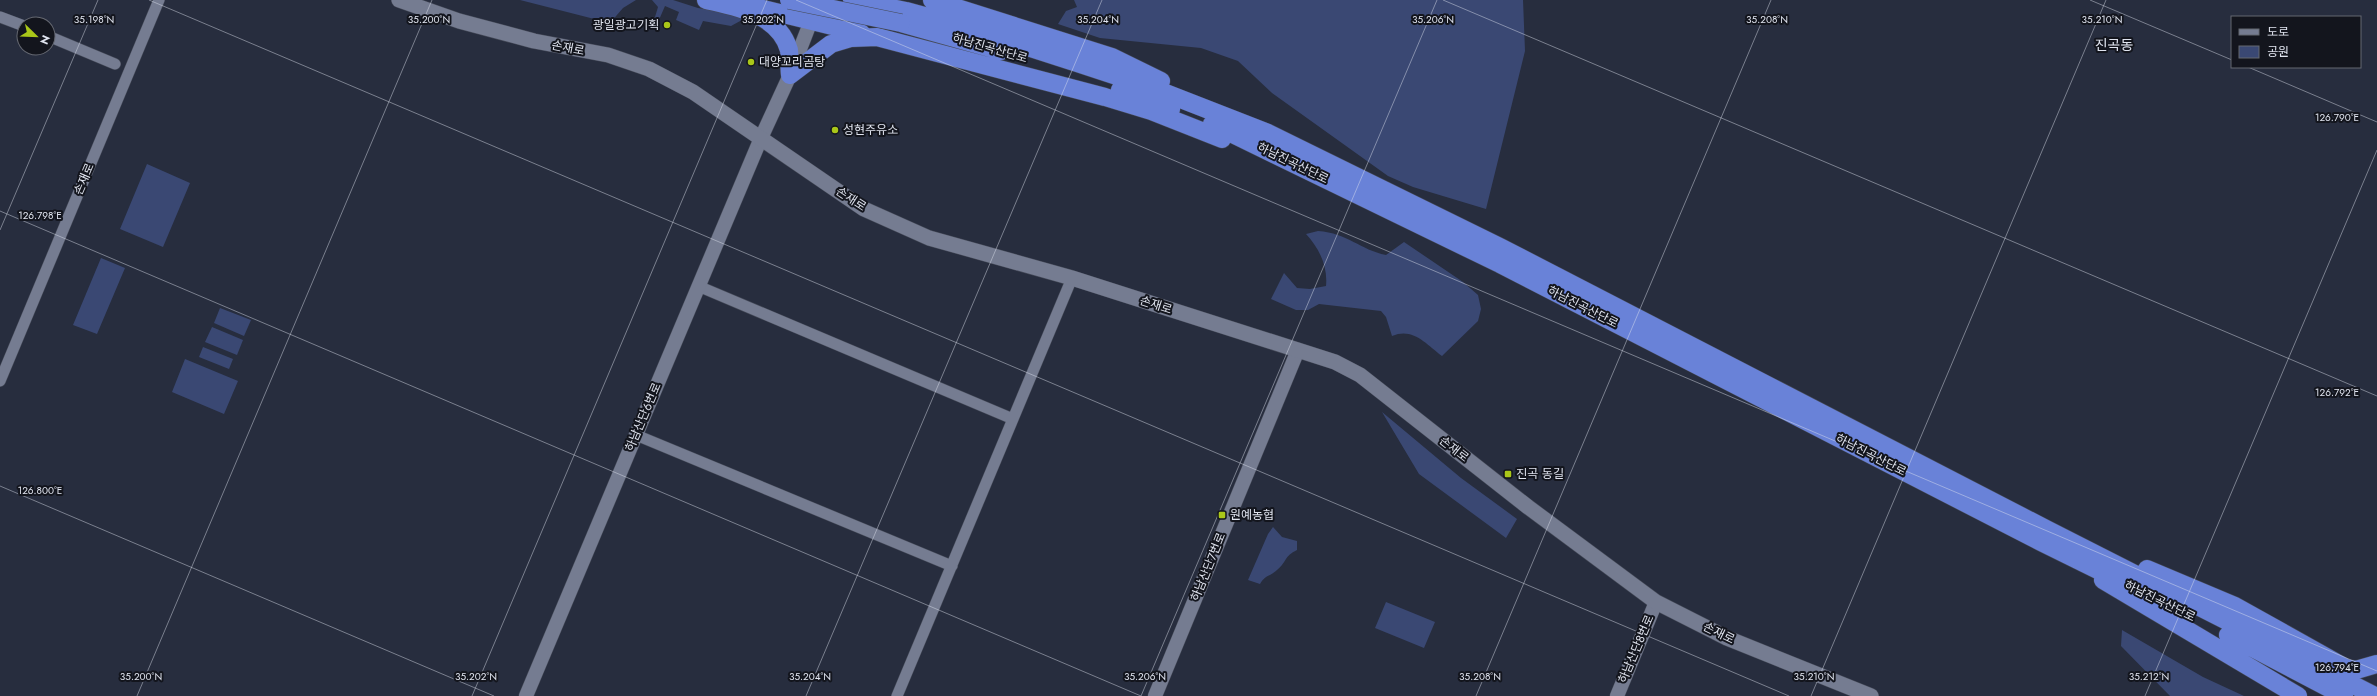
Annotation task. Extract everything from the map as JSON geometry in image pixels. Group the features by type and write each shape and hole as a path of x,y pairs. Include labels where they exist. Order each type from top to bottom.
{"highway":[{"path":"706,0 735,7 764,18 781,35 788,50 790,75"},
{"name":"하남진곡산단로","path":"789,0 903,17"},
{"name":"하남진곡산단로","path":"852,0 1069,70 1226,130 1266,141 1500,256 2044,536"},
{"path":"932,0 1112,57 1248,121 1266,141"},
{"path":"735,7 759,8 1065,85 1151,111 1224,140 1266,141"},
{"path":"790,75 830,44 851,38 877,37"},
{"path":"2044,536 2235,606 2346,668 2377,680"},
{"path":"2044,536 2313,672 2375,696"},
{"path":"2044,536 2298,696"},
{"path":"2346,668 2356,670 2377,664"},
{"path":"2313,672 2344,696"}],"main road":[{"name":"손재로","path":"402,1 471,24 534,41 608,55 649,69 693,92 864,209 894,224 929,238 1072,278 1335,362 1360,375 1528,507 1656,602 1727,638 1871,696"}],"street":[{"name":"손재로","path":"0,381 159,0"},
{"name":"하남산단6번로","path":"526,696 698,286 761,138 790,75 819,0"},
{"path":"0,16 16,23"},
{"path":"56,39 115,64"},
{"path":"897,696 1072,278"},
{"path":"698,286 1013,419"},
{"name":"하남산단7번로","path":"1155,696 1298,350"},
{"path":"636,435 952,566"},
{"name":"하남산단8번로","path":"1617,696 1656,602"}],"green space":[{"path":"520,0 636,0 623,8 610,23"},
{"path":"652,0 673,0 698,8 736,14 742,20 731,26 703,21 699,30 676,20 679,12 665,6 655,29 648,25 655,17 658,7"},
{"path":"1074,0 1523,0 1525,51 1486,209 1413,187 1388,176 1272,93 1238,61 1201,48 1100,38 1058,24 1066,11 1077,7"},
{"path":"147,164 190,183 163,247 120,229"},
{"path":"1318,231 1338,235 1377,253 1386,255 1404,242 1463,282 1478,295 1481,309 1478,321 1442,356 1425,342 1413,335 1400,334 1392,336 1386,317 1381,311 1319,304 1308,310 1296,310 1271,299 1284,273 1297,288 1310,289 1326,286 1326,271 1322,258 1315,245 1306,234"},
{"path":"101,258 125,268 97,334 73,325"},
{"path":"220,308 251,320 244,336 214,323"},
{"path":"212,327 243,340 237,355 205,342"},
{"path":"203,347 233,359 229,369 199,357"},
{"path":"185,359 238,381 224,414 172,392"},
{"path":"1382,412 1461,478 1517,519 1506,538 1419,474"},
{"path":"1273,527 1282,537 1297,541 1297,550 1288,557 1275,572 1264,579 1260,584 1248,580 1268,534"},
{"path":"1386,602 1435,622 1424,648 1375,628"},
{"path":"2122,630 2203,677 2244,696 2170,696 2121,646"}],"place":[{"name":"광일광고기획","path":"667,25"},
{"name":"대양꼬리곰탕","path":"751,62"},
{"name":"성현주유소","path":"835,130"},
{"name":"진곡 동길","path":"1508,474"},
{"name":"원예농협","path":"1222,515"}],"district":[{"name":"진곡동","path":"2114,45"}]}
